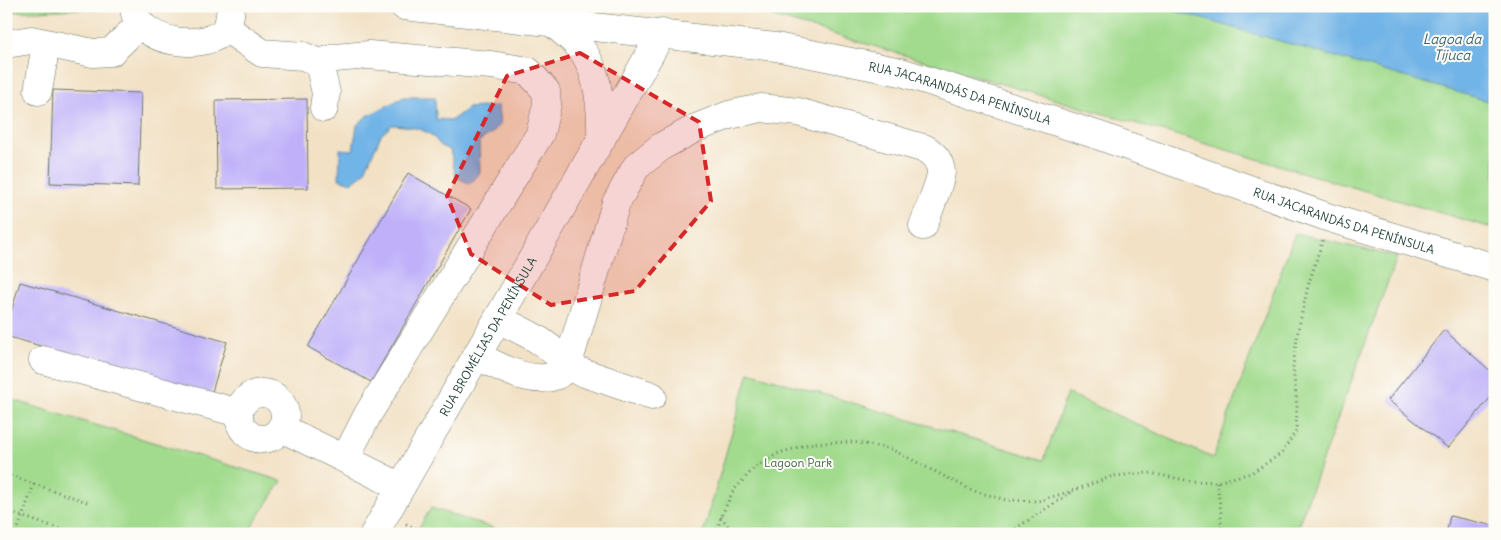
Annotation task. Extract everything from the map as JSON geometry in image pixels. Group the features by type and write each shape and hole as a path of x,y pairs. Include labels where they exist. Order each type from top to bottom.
{"street":[{"name":"RUA JACARANDÁS DA PENÍNSULA","path":"404,6 776,47 901,72 1097,136 1330,218 1495,268"},
{"path":"6,44 31,40 93,53 111,52 137,15 152,34 183,43 214,38 229,17 262,53 303,56 319,64 335,58 369,55 491,65 528,71 546,91 547,104 540,134 368,414 345,459"},
{"path":"552,22 579,46 589,63 600,104 601,140"},
{"name":"RUA BROMÉLIAS DA PENÍNSULA","path":"374,534 662,33"},
{"path":"38,92 46,44"},
{"path":"319,64 326,93 324,108"},
{"path":"476,356 516,374 539,378 556,376 568,367 616,203 636,167 662,146 696,128 729,115 761,108 798,112 926,149 934,154 939,163 941,173 923,226"},
{"path":"498,319 550,346 568,367 652,396"},
{"path":"44,360 239,413 242,405 248,398 256,394 274,396 280,402 284,411 285,420 282,428 401,487"}],"path":[{"path":"716,534 720,517 733,491 755,467 779,454 813,443 853,442 891,449 971,490 1006,500 1038,501 1113,476 1149,473 1191,481 1217,482 1251,474 1282,453 1296,431 1297,407 1293,366 1298,331 1308,286 1330,218"},
{"path":"6,474 87,502"},
{"path":"1217,482 1221,513 1221,534"},
{"path":"16,534 34,484"},
{"path":"1007,534 1075,490"},
{"path":"6,510 76,534"},
{"path":"720,517 734,534"}],"highlighted area":[{"path":"580,53 699,122 711,201 635,291 551,305 471,254 447,196 507,76"}],"green space":[{"path":"6,6 169,6 6,12"},
{"path":"737,6 1175,6 1495,103 1495,229"},
{"name":"Lagoon Park","path":"1295,233 1397,257 1295,534 703,534 749,372 1044,460 1067,393 1213,458"},
{"path":"6,398 282,481 247,534 6,534"},
{"path":"431,508 512,534 415,534"}],"water":[{"name":"Lagoa da Tijuca","path":"1158,6 1495,6 1495,103"},
{"path":"404,97 435,97 436,119 452,120 468,108 498,106 500,124 491,134 479,141 480,173 470,184 456,177 450,150 440,145 431,135 408,126 392,125 381,135 364,173 351,183 339,179 340,149 353,150 357,125 367,116"}],"building":[{"path":"53,90 141,93 138,186 50,183"},
{"path":"307,99 308,188 217,189 216,100"},
{"path":"408,173 471,209 371,382 308,347"},
{"path":"20,282 227,342 211,395 6,336 6,329"},
{"path":"1444,330 1495,375 1495,392 1448,448 1388,400"},
{"path":"1450,516 1495,526 1495,534 1446,534"}]}
